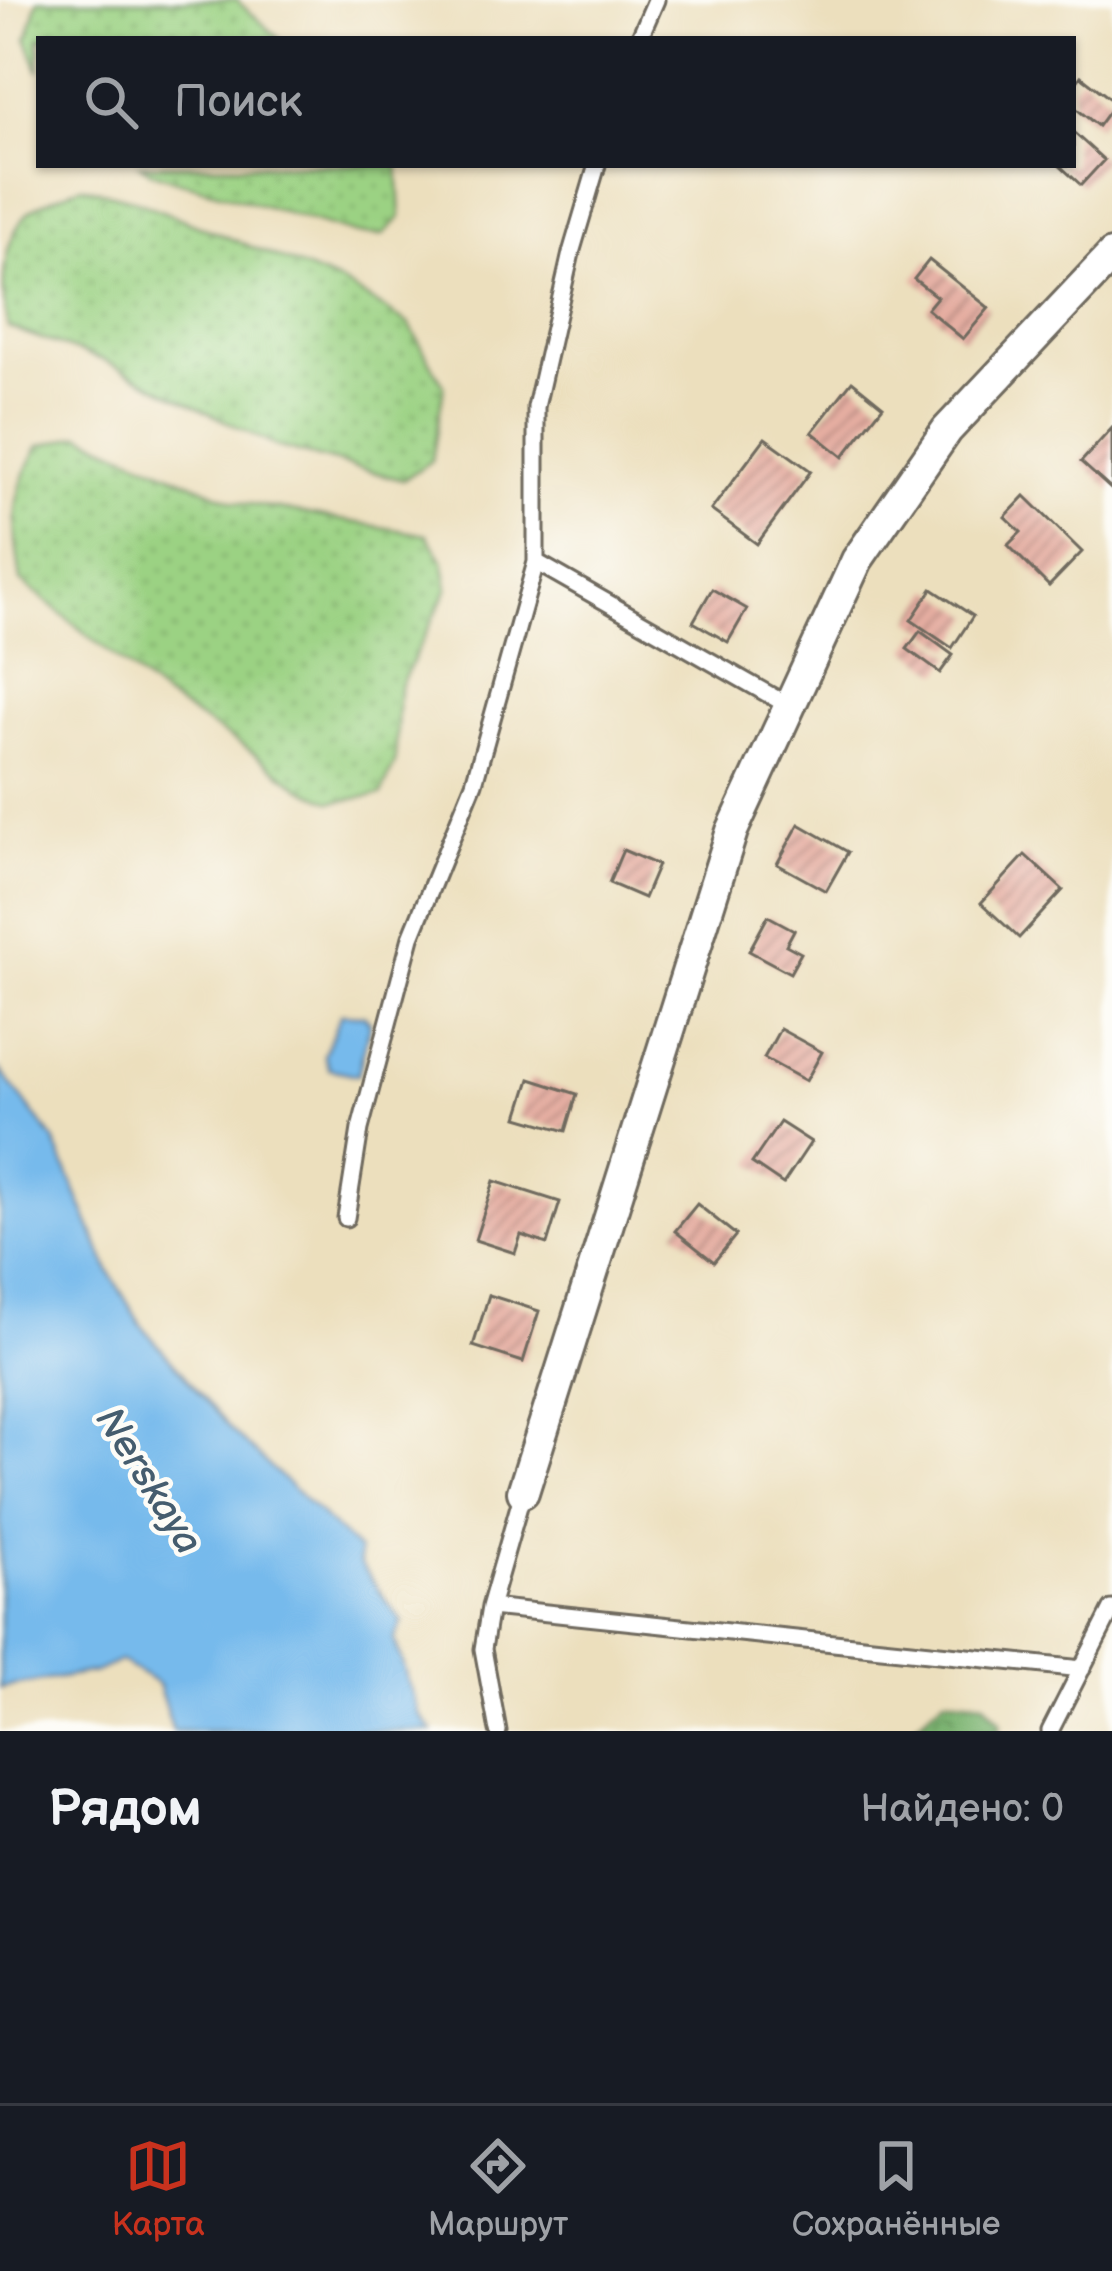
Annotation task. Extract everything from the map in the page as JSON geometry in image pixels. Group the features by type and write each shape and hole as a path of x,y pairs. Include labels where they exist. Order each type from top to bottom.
{"street":[{"path":"523,1492 732,830 856,560 947,430 1112,255"}],"lane":[{"path":"640,36 656,0"},
{"path":"346,1218 361,1129 411,937 474,783 536,562 536,407 596,168"},
{"path":"536,562 789,706"},
{"path":"498,1731 483,1649 523,1492"},
{"path":"490,1607 1082,1669"},
{"path":"1050,1731 1112,1609"}],"green space":[{"path":"38,0 236,0 277,36 36,36 36,64 27,40"},
{"path":"144,168 398,168 401,217 383,235 357,234"},
{"path":"81,186 132,199 344,284 409,324 444,386 432,460 403,480 276,446 103,360 8,327 4,283 13,237 34,208"},
{"path":"81,435 233,501 427,535 443,560 448,588 399,688 395,763 381,795 332,802 301,788 164,697 21,581 15,527 22,480 39,446"},
{"path":"945,1698 984,1702 1001,1722 999,1731 909,1731"}],"water":[{"path":"341,1014 364,1015 370,1022 358,1075 329,1069 324,1055"},
{"name":"Nerskaya","path":"0,1070 54,1140 110,1273 141,1325 232,1431 359,1551 359,1563 402,1622 394,1639 419,1714 433,1731 173,1731 158,1684 120,1661 95,1672 0,1688"}],"building":[{"path":"1081,76 1112,100 1098,126 1076,108 1076,83"},
{"path":"1076,135 1104,160 1081,185 1062,168 1076,168"},
{"path":"929,260 989,308 963,339 927,309 937,297 914,279"},
{"path":"852,381 883,406 843,457 812,432"},
{"path":"1112,428 1112,490 1081,462"},
{"path":"765,438 811,471 757,544 711,510"},
{"path":"1025,496 1082,552 1049,586 1008,545 1021,532 1005,517"},
{"path":"712,589 747,609 728,642 693,622"},
{"path":"932,589 973,616 952,648 911,620"},
{"path":"920,631 953,655 940,673 907,649"},
{"path":"799,824 848,852 826,891 777,864"},
{"path":"623,850 658,865 644,898 609,883"},
{"path":"1025,855 1063,890 1019,938 981,903"},
{"path":"768,916 794,930 786,945 801,953 790,973 749,951"},
{"path":"780,1029 822,1052 806,1081 764,1058"},
{"path":"530,1079 577,1094 566,1131 518,1117"},
{"path":"780,1122 811,1142 783,1184 752,1163"},
{"path":"494,1181 560,1202 547,1244 521,1235 515,1253 475,1240"},
{"path":"697,1204 736,1235 714,1262 675,1231"},
{"path":"489,1295 539,1311 523,1362 473,1346"}]}
